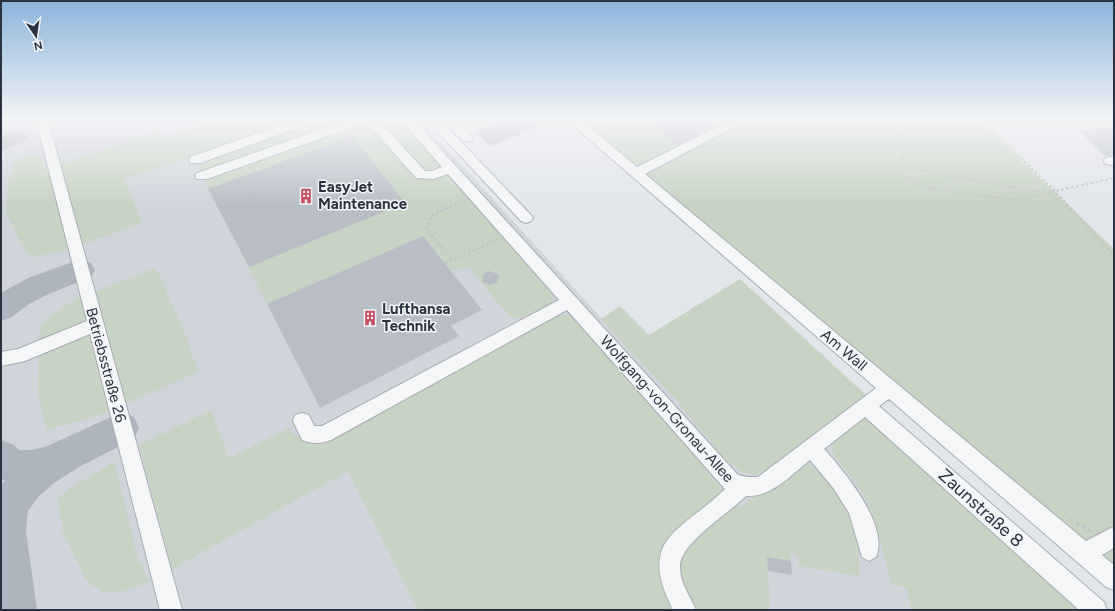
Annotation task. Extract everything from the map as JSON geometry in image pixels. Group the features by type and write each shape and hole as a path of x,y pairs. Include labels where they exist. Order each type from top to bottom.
{"street":[{"name":"Betriebsstraße 26","path":"49,149 171,610"},
{"path":"195,160 227,149"},
{"path":"202,176 280,149"},
{"path":"398,149 421,175 433,175 450,169"},
{"name":"Wolfgang-von-Gronau-Allee","path":"432,149 731,482 741,487 752,488 763,485 889,388"},
{"path":"467,149 526,218"},
{"name":"Am Wall","path":"607,149 1114,579"},
{"path":"635,172 683,149"},
{"path":"302,421 309,434 324,434 569,302"},
{"path":"1,359 19,356 95,325"},
{"name":"Zaunstraße 8","path":"866,406 1096,610"},
{"path":"811,448 839,479 857,506 867,532 869,550"},
{"path":"685,610 679,601 669,576 670,561 677,542 690,528 732,497 741,487"},
{"path":"1085,554 1111,538"}],"path":[{"path":"901,149 907,176 912,182 922,187 999,199 1016,200 1114,178"},
{"path":"1011,149 1055,191 1114,256"},
{"path":"905,167 1033,191 1055,191"},
{"path":"452,260 426,228 433,214 475,196"},
{"path":"445,263 509,234"}],"shaded area":[{"path":"1,149 447,149 676,400 749,459 854,385 1111,610 1,610"}],"green space":[{"path":"108,149 426,149 550,291 554,299 551,305 527,316 515,318 507,314 469,267 451,270 423,236 267,304 193,157 125,179 142,223 66,250 34,257 24,250 6,212 8,181 13,165 18,159 33,153 40,156 44,169"},
{"path":"612,149 1009,149 1114,249 1114,572"},
{"path":"156,268 184,331 198,372 102,414 47,430 37,388 40,329 47,318 76,299"},
{"path":"740,279 866,395 768,469 755,475 742,472 723,457 676,400 601,319 620,306 649,335"},
{"path":"572,314 739,508 804,461 828,476 837,486 850,510 857,536 859,576 799,566 799,555 790,553 791,561 767,558 770,610 418,610 348,471 172,569 139,445 211,410 229,458 288,428 298,438 306,442 329,439 555,316"},
{"path":"864,418 872,420 1087,610 911,610 906,588 892,584 873,516 863,494 839,462 831,448 829,440"},
{"path":"114,462 138,560 150,581 121,592 103,592 87,581 63,532 58,499 66,491"}],"building":[{"name":"EasyJet Maintenance","path":"319,149 363,149 405,203 249,267 208,189"},
{"path":"1097,149 1114,149 1114,156 1105,156"},
{"name":"Lufthansa Technik","path":"423,236 482,310 451,326 459,336 320,408 267,304"},
{"path":"489,271 498,274 499,277 497,282 490,285 482,282 483,274"},
{"path":"767,557 791,561 792,575 768,571"}],"taxiway":[{"path":"1,309 19,296 49,281 81,270"},
{"path":"66,455 122,428"},
{"path":"1,457 10,465 24,468 39,466 66,455"},
{"path":"6,531 10,508 14,499 26,483 66,455"},
{"path":"4,513 6,531"},
{"path":"6,531 16,610"}],"place":[{"name":"EasyJet Maintenance","path":"306,196"},
{"name":"Lufthansa Technik","path":"370,318"}]}
